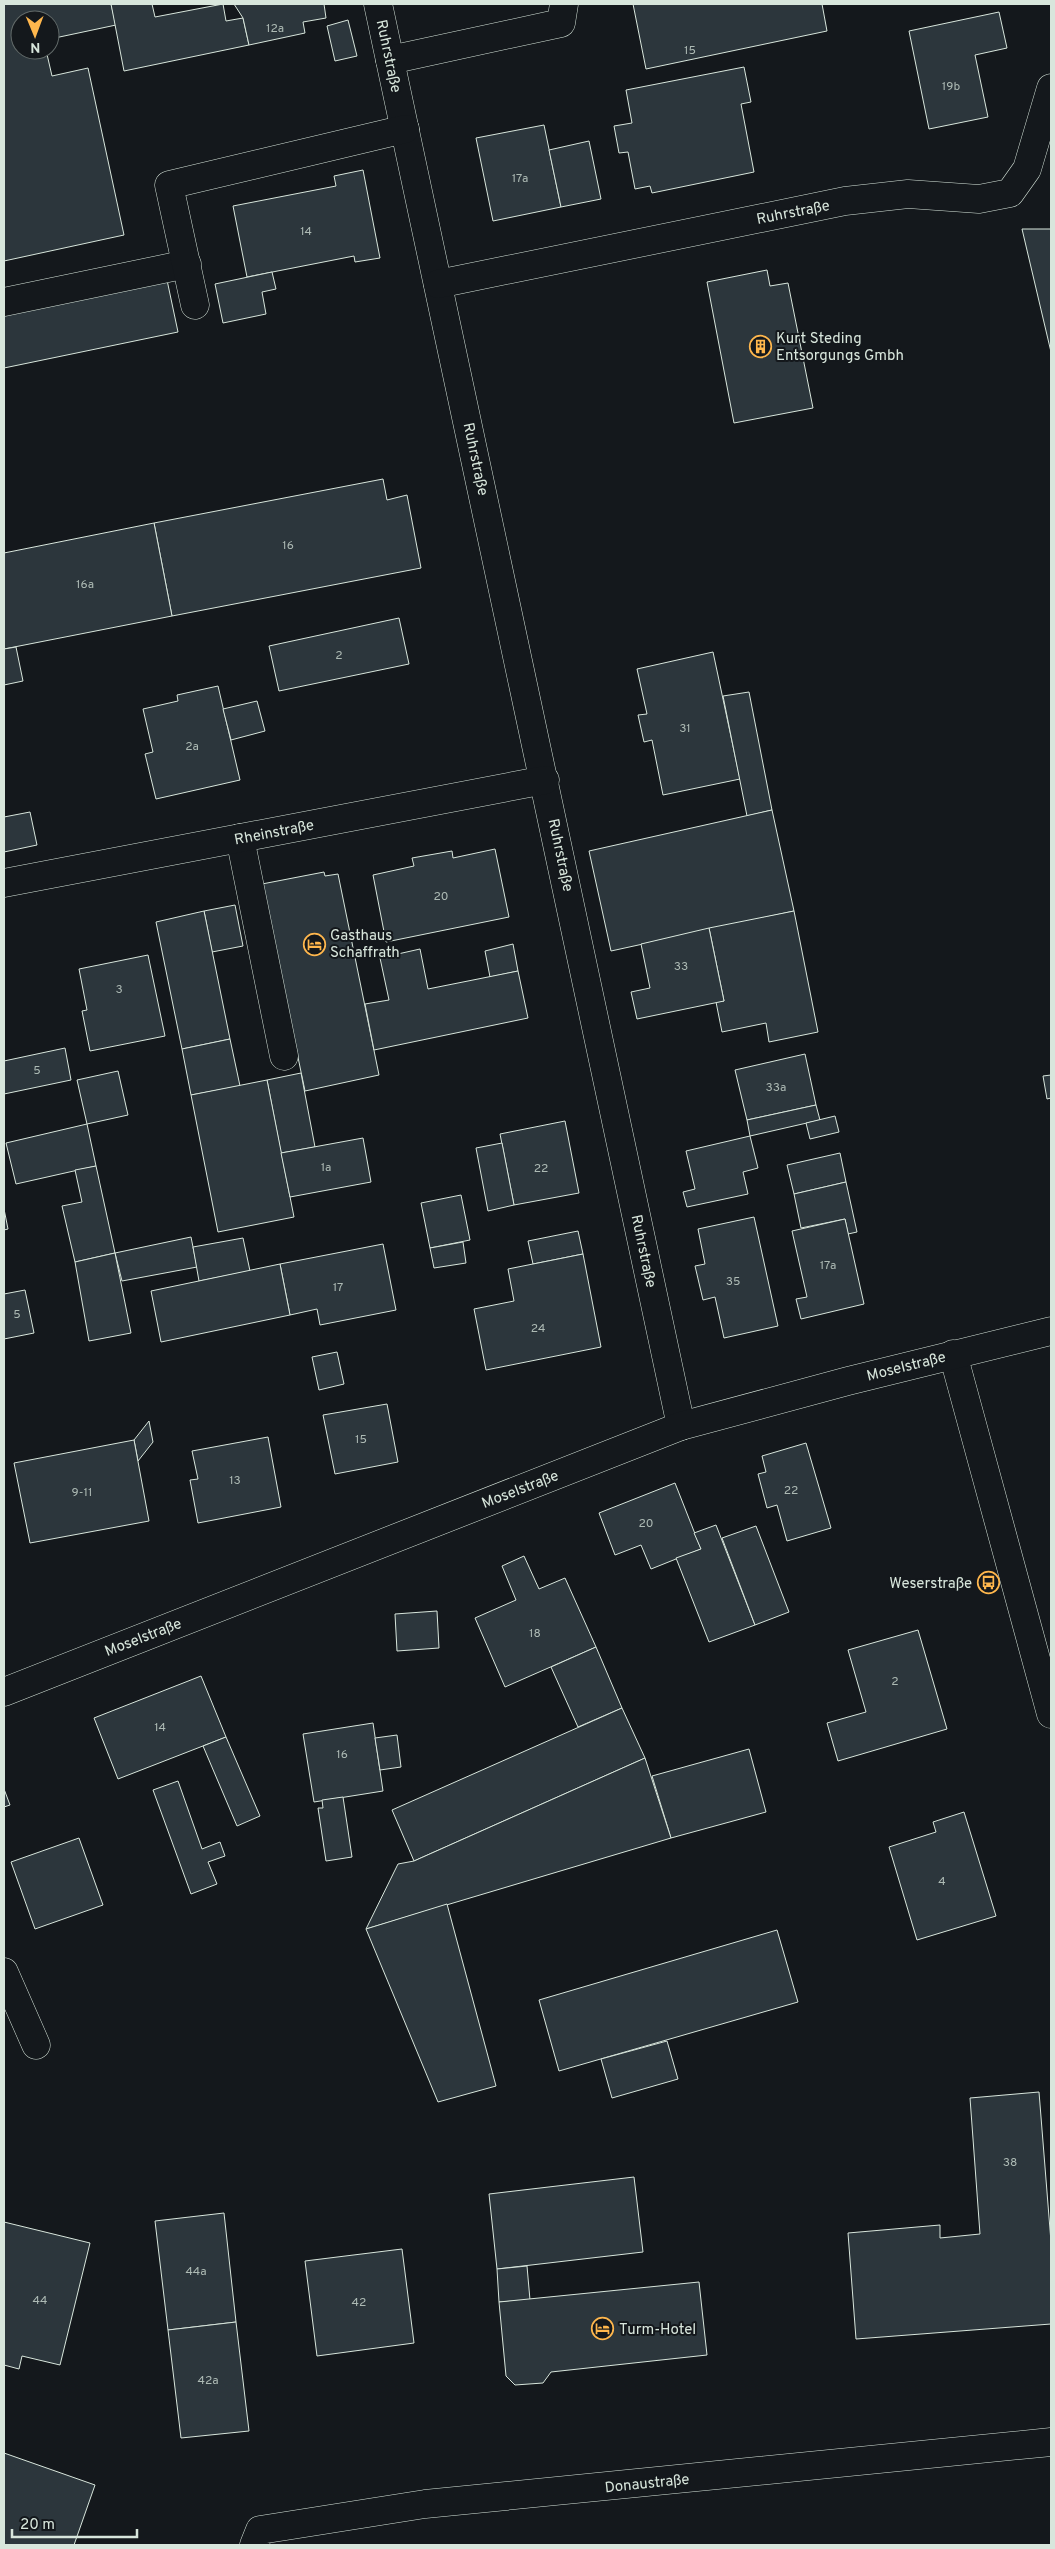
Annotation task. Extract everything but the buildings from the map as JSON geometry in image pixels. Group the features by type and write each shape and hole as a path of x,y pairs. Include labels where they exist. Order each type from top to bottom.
{"street":[{"name":"Ruhrstraße","path":"378,4 545,780 681,1426"},
{"path":"390,60 561,23 564,4"},
{"name":"Ruhrstraße","path":"438,284 845,201 908,194 979,199 1010,193 1027,169 1051,88"},
{"path":"195,305 169,185 405,129"},
{"path":"4,302 187,264"},
{"name":"Rheinstraße","path":"4,883 545,780"},
{"path":"240,838 284,1056"},
{"name":"Moselstraße","path":"4,1692 681,1426 1051,1330"},
{"path":"953,1354 1051,1714"},
{"path":"4,1972 36,2045"},
{"name":"Donaustraße","path":"254,2545 260,2530 425,2504 1051,2442"}],"place":[{"name":"Kurt Steding Entsorgungs Gmbh","path":"760,347"},
{"name":"Gasthaus Schaffrath","path":"314,944"},
{"name":"Weserstraße","path":"988,1583"},
{"name":"Turm-Hotel","path":"603,2329"}]}
